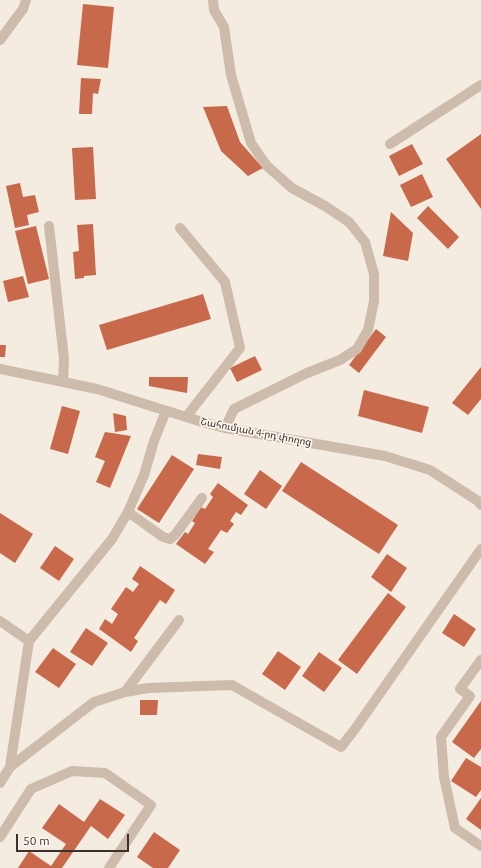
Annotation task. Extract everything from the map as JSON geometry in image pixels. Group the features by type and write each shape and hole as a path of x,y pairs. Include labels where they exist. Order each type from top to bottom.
{"street":[{"path":"0,40 22,9 26,0"},
{"path":"212,0 214,10 224,27 231,75 251,143 267,166 292,188 326,206 349,222 365,242 374,274 374,301 368,330 357,349 340,360 307,373 234,409 225,428"},
{"path":"390,144 481,85"},
{"path":"49,226 64,358 63,382"},
{"path":"180,228 225,282 240,348 186,417"},
{"name":"Շահումյան 4-րդ փողոց","path":"0,369 97,389 225,428 385,456 430,470 478,501 481,505"},
{"path":"10,767 29,641 112,539 128,512 144,475 154,441 166,411"},
{"path":"128,512 163,537 170,539 175,535 202,498"},
{"path":"0,783 10,767 94,702 125,692 148,688 232,685 340,747 355,729 481,549"},
{"path":"125,692 180,620"},
{"path":"0,621 29,641"},
{"path":"481,660 460,689 470,696 441,737 444,777 455,828 481,846"},
{"path":"0,837 31,789 72,770 105,773 151,805 109,868"}],"building":[{"path":"83,4 114,7 108,68 77,65"},
{"path":"81,78 101,79 98,94 93,93 92,114 79,114"},
{"path":"227,106 240,142 263,168 248,176 221,151 203,107"},
{"path":"481,134 481,209 446,159"},
{"path":"412,144 423,164 399,176 389,156"},
{"path":"93,147 96,199 75,200 72,148"},
{"path":"422,174 433,197 411,207 400,185"},
{"path":"20,183 23,197 35,195 39,212 27,215 29,225 15,228 6,186"},
{"path":"428,206 459,237 448,249 417,218"},
{"path":"391,212 413,233 408,261 383,256"},
{"path":"93,224 96,275 84,276 84,278 75,279 73,252 79,251 77,225"},
{"path":"36,226 49,279 28,284 15,231"},
{"path":"23,276 29,297 8,302 3,281"},
{"path":"203,294 211,319 107,350 99,325"},
{"path":"376,329 386,337 359,373 349,365"},
{"path":"0,345 6,345 5,357 0,357"},
{"path":"255,356 262,370 237,382 230,368"},
{"path":"481,367 481,399 468,415 452,403"},
{"path":"149,377 188,377 187,393 149,386"},
{"path":"364,390 429,407 422,433 358,416"},
{"path":"62,406 80,411 68,454 50,449"},
{"path":"113,413 126,416 127,430 115,432"},
{"path":"105,432 131,436 110,488 96,482 105,461 95,457"},
{"path":"198,454 222,457 220,469 196,465"},
{"path":"172,455 194,469 159,523 137,509"},
{"path":"301,462 398,525 379,554 282,491"},
{"path":"260,470 282,486 266,509 244,494"},
{"path":"218,483 248,505 241,515 236,512 230,521 234,524 227,533 221,530 208,549 214,552 205,564 176,544 185,532 188,534 195,523 192,521 201,507 205,509 213,497 210,494"},
{"path":"0,513 33,534 15,563 0,553"},
{"path":"55,546 74,559 59,581 40,568"},
{"path":"387,554 407,568 391,592 371,577"},
{"path":"140,566 175,590 166,604 160,600 134,638 138,641 131,652 99,629 105,619 112,624 118,614 111,609 126,587 133,592 139,584 132,579"},
{"path":"388,593 406,607 357,674 338,660"},
{"path":"454,614 476,629 464,647 442,633"},
{"path":"86,628 108,643 92,666 70,652"},
{"path":"53,648 76,664 59,688 35,672"},
{"path":"278,651 301,667 285,690 262,674"},
{"path":"319,652 342,668 324,692 302,676"},
{"path":"140,700 158,700 157,715 140,715"},
{"path":"481,701 481,749 474,758 452,742"},
{"path":"466,758 481,767 481,790 476,797 451,781"},
{"path":"481,798 481,830 466,819"},
{"path":"100,799 125,815 108,839 91,826 62,868 18,868 29,851 51,866 66,844 42,828 59,804 84,822"},
{"path":"154,832 180,850 168,868 153,868 137,857"}]}
